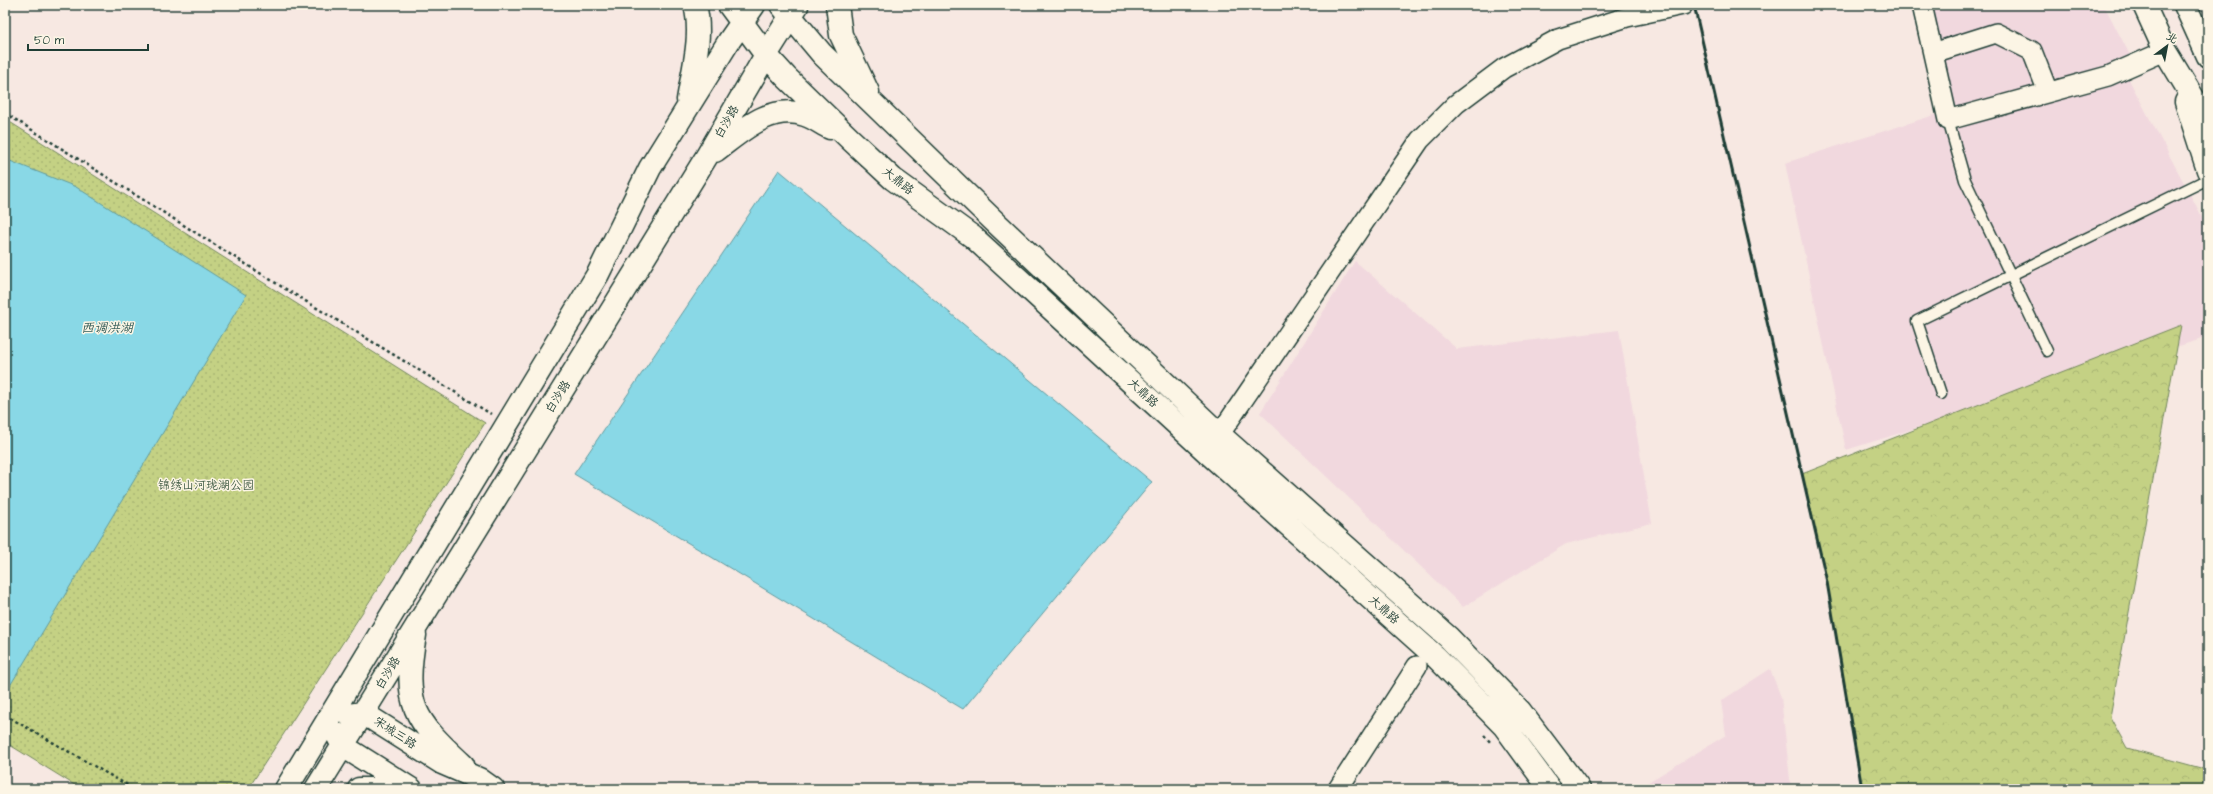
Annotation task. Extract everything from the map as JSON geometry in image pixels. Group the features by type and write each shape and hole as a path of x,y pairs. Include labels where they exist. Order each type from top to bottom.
{"main road":[{"path":"686,111 697,45 698,24 695,5"},
{"path":"837,5 841,35 874,104"},
{"path":"2144,5 2176,72 2208,122"},
{"name":"大鼎路","path":"790,9 822,54 1219,434 1448,637 1520,711 1579,789"},
{"name":"白沙路","path":"316,789 707,156 766,54 790,9"},
{"path":"2190,10 2208,43"},
{"path":"2190,10 2208,56"},
{"path":"286,789 328,717 598,274 650,168 686,111 742,11"},
{"name":"大鼎路","path":"742,11 766,54 786,77 850,139 893,179 973,237 1208,453 1436,657 1504,726 1550,789"},
{"path":"2176,72 2208,170"},
{"path":"707,156 757,120 773,114 789,113 805,115 850,139"},
{"path":"417,624 411,660 412,703 425,728 486,784"},
{"name":"宋城三路","path":"328,717 363,713 442,764 486,784"},
{"path":"328,717 343,746 411,789"},
{"path":"359,789 392,789"}],"street":[{"path":"1208,453 1219,434 1420,140 1456,104 1504,68 1558,39 1626,17 1683,5"},
{"path":"1922,5 1948,120 2108,76 2165,51"},
{"path":"1933,53 1996,33 2032,51 2048,92"},
{"path":"1338,789 1417,666"}],"lane":[{"path":"1948,120 1965,180 2046,351"},
{"path":"1941,394 1917,321 2208,179"}],"path":[{"path":"5,113 279,285 507,424"},
{"path":"5,715 134,789"}],"shaded area":[{"path":"1927,5 2104,5 2132,59 2056,82 2036,48 1996,33 1939,50"},
{"path":"1994,39 2027,56 2047,101 2127,76 2208,228 2208,337 1846,450 1785,163 1953,109 1943,59"},
{"path":"1355,261 1457,349 1619,330 1652,523 1566,544 1463,607 1260,413"},
{"path":"1770,669 1781,697 1791,789 1637,789 1726,735 1721,701"}],"green space":[{"name":"锦绣山河珑湖公园","path":"5,119 485,423 248,789 81,789 5,742"},
{"path":"2181,325 2110,717 2127,748 2208,770 2208,789 1862,789 1827,582 1802,474"}],"water":[{"name":"西调洪湖","path":"5,159 76,187 246,295 5,694"},
{"path":"779,170 1152,482 963,709 574,474"}],"railway":[{"path":"1694,5 1827,582 1862,789"}]}
